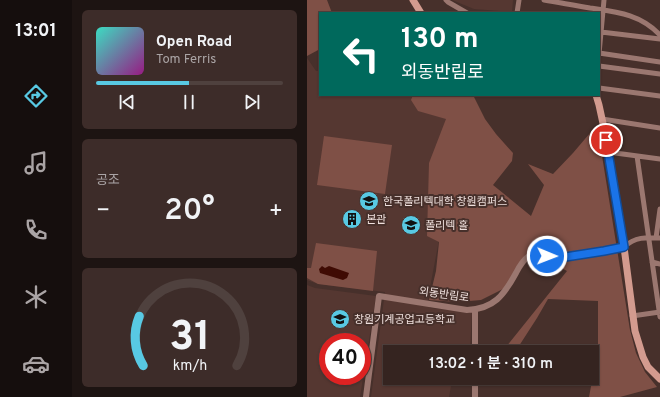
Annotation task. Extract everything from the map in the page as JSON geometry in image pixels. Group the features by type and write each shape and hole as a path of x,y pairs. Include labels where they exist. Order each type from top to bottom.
{"main road":[{"path":"413,0 420,12"},
{"path":"595,96 599,105 608,152 624,247 635,331 643,357 648,367 660,379"}],"street":[{"path":"446,0 465,12"},
{"path":"517,12 519,0"},
{"path":"544,0 624,13 639,19 655,29 660,35"},
{"path":"600,42 604,0"},
{"path":"601,32 660,39"},
{"path":"600,51 660,62"},
{"path":"600,66 660,74"},
{"path":"600,88 660,96"},
{"path":"602,119 660,128"},
{"path":"608,152 660,159"},
{"path":"632,316 660,314 658,287 652,262 637,156"},
{"path":"624,247 630,241 648,237 658,238 660,209"},
{"name":"외동반림로","path":"366,397 379,296 475,310 489,305 499,298 507,289 520,265 529,257 534,255 559,258 624,247"},
{"path":"652,262 660,264"},
{"path":"475,310 475,345"},
{"path":"475,385 475,397"}],"shaded area":[{"path":"307,0 327,0 332,12 319,12 319,50 307,56"},
{"path":"452,0 513,0 512,12 474,9"},
{"name":"한국폴리텍대학 창원캠퍼스","path":"307,58 316,71 319,71 319,96 417,96 451,118 439,240 428,298 430,308 472,312 470,345 383,345 383,385 452,385 449,397 371,397 385,292 318,284 307,280"},
{"path":"413,96 474,96 485,119 513,153 512,161 493,185 531,216 544,185 528,164 553,174 596,126 630,330 636,353 645,372 657,387 620,397 589,397 591,385 599,385 598,301 548,299 520,345 508,345 567,271 550,262 535,250 503,289 481,300 458,302 429,300 436,271 439,242 427,236 429,163 446,119 418,111 411,100"},
{"path":"324,136 392,145 385,194 317,185"},
{"path":"316,243 377,251 373,291 318,284 307,278 307,268 311,268"},
{"path":"322,266 325,268 329,266 349,273 347,278 343,280 320,273 319,269"},
{"name":"창원기계공업고등학교","path":"307,285 315,288 376,296 370,333 319,333 319,385 362,385 360,397 307,397"}],"place":[{"name":"한국폴리텍대학 창원캠퍼스","path":"369,201"},
{"name":"본관","path":"352,219"},
{"name":"폴리텍 홀","path":"411,225"},
{"name":"창원기계공업고등학교","path":"340,319"}],"route":[{"path":"547,256 559,258 624,247 606,140"}]}
